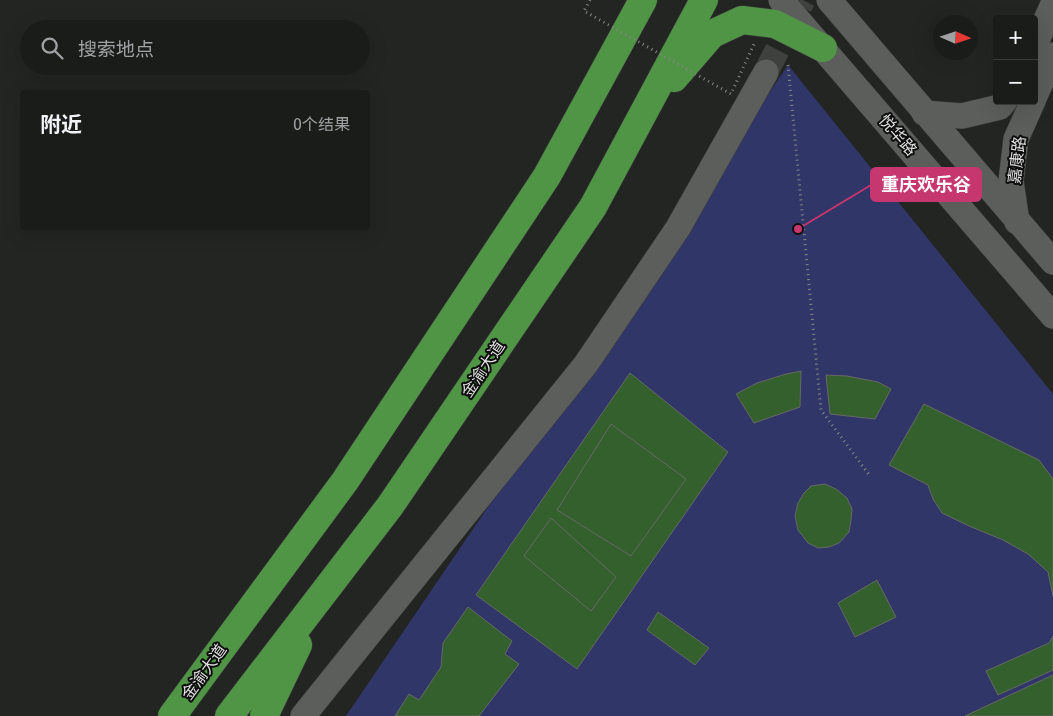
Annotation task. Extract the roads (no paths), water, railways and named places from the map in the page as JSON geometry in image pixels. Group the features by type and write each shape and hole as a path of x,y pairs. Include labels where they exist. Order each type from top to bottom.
{"highway":[{"name":"金渝大道","path":"172,716 345,481 548,176 643,0"},
{"name":"金渝大道","path":"229,716 390,506 593,207 704,0"},
{"path":"643,113 712,34 742,20 775,24 823,48"},
{"path":"264,716 322,597"}],"street":[{"name":"悦华路","path":"781,0 1052,316"},
{"path":"829,0 1053,262"},
{"path":"1038,38 1053,4"},
{"name":"嘉康路","path":"1038,91 1053,55"},
{"path":"303,716 586,364 678,228 777,69"},
{"path":"924,113 962,116 1002,105"},
{"name":"嘉康路","path":"1017,222 1011,181 1016,139 1032,105"}],"tunnel":[{"path":"766,72 803,0"}],"place":[{"name":"重庆欢乐谷","path":"798,229"}]}
